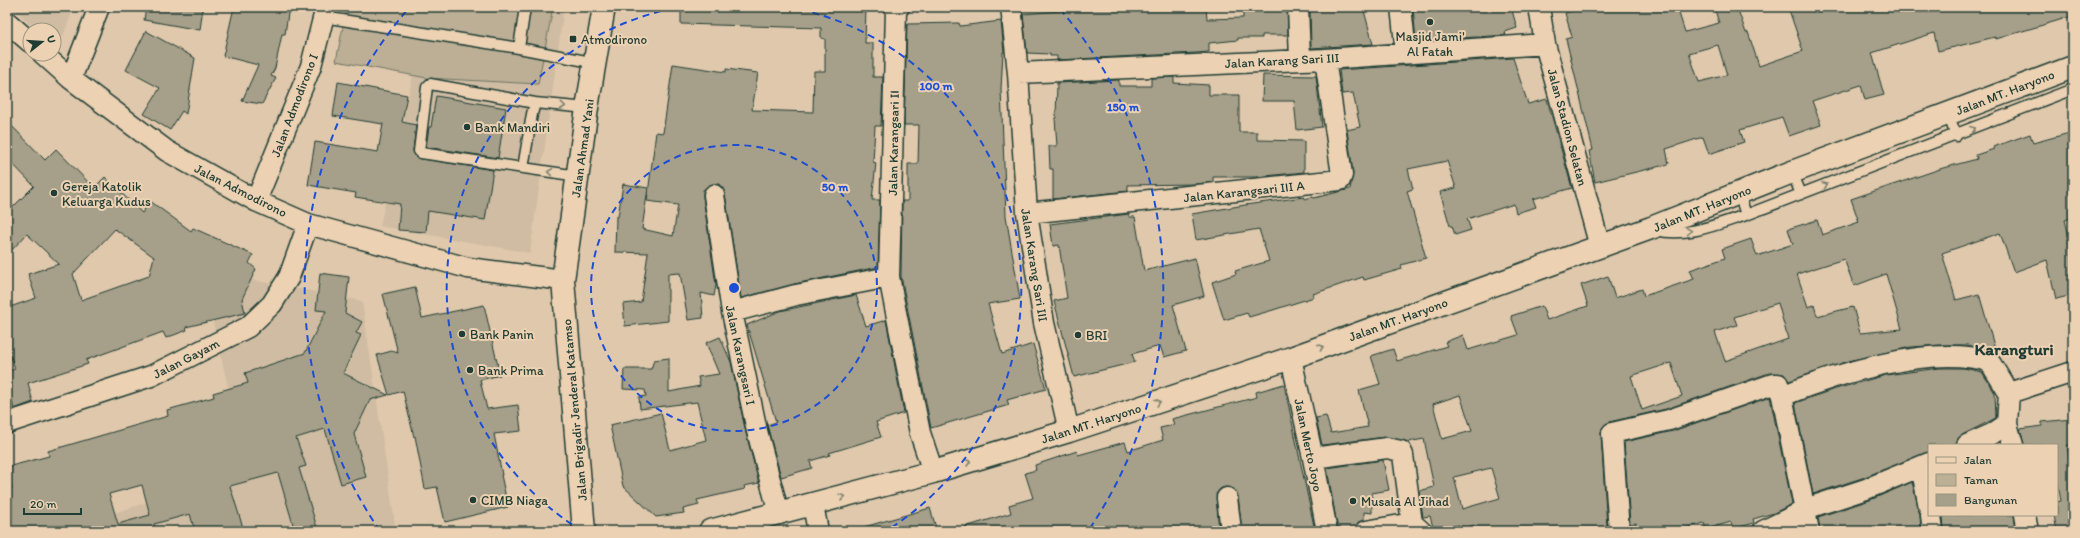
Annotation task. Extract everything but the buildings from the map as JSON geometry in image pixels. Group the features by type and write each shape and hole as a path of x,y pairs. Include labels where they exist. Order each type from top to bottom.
{"main road":[{"name":"Jalan Ahmad Yani","path":"563,285 604,7"},
{"name":"Jalan MT. Haryono","path":"710,531 733,528 933,472 1069,431 1290,358 1650,228 1792,172 1870,156 1948,113 2073,66"},
{"name":"Jalan Brigadir Jenderal Katamso","path":"563,285 584,531"}],"street":[{"path":"71,79 99,7"},
{"name":"Jalan Karang Sari III","path":"1012,7 1027,213 1044,324 1069,431"},
{"path":"1298,7 1300,59"},
{"path":"1401,7 1406,52"},
{"name":"Jalan Stadion Selatan","path":"1539,7 1546,44 1600,246"},
{"name":"Jalan Karangsari II","path":"897,8 889,277 920,433 933,472"},
{"name":"Jalan Admodirono I","path":"256,201 310,66 325,12"},
{"path":"7,22 22,35"},
{"name":"Jalan Karang Sari III","path":"1018,73 1325,59 1406,52 1546,44"},
{"name":"Jalan Karangsari III A","path":"1027,213 1340,180 1342,175 1325,59"},
{"name":"Jalan Admodirono","path":"52,62 71,79 167,151 256,201 308,224 468,268 563,285"},
{"name":"Jalan Karangsari I","path":"714,195 732,312 757,431 779,514"},
{"name":"Jalan Gayam","path":"7,423 151,376 248,327 272,304 289,277 308,224"},
{"path":"732,312 796,295 889,277"},
{"path":"1782,396 1812,384 1862,369 1938,355 1988,361 2009,393 2007,424 2013,444"},
{"name":"Jalan Merto Joyo","path":"1290,358 1313,458 1327,531"},
{"path":"2009,393 2073,372"},
{"path":"1619,531 1612,433 1669,420 1772,384 1778,384 1782,396 1810,531"},
{"path":"1969,444 1992,434 2007,424"},
{"path":"1313,458 1387,448 1401,451 1417,527 1366,531"},
{"path":"1763,531 1806,510 1866,489 1925,465 1928,496"},
{"path":"1227,498 1231,531"},
{"path":"813,505 818,531"},
{"path":"1930,516 1933,531"},
{"path":"2026,516 2028,531"}],"lane":[{"path":"519,48 525,7"},
{"path":"325,12 596,63"},
{"path":"578,176 420,152 427,86 430,84 535,103 588,108"},
{"path":"1650,228 1671,234 1705,228 1746,215 1801,194 1870,156 1956,136 2073,89"},
{"path":"523,168 535,103"},
{"path":"1948,113 1956,136"},
{"path":"1792,172 1801,194"},
{"path":"1739,193 1746,215"}],"shaded area":[{"path":"13,7 74,7 62,39 62,22 27,22"},
{"path":"428,7 564,7 530,253 380,226"},
{"path":"210,272 362,301 396,531 56,531 248,471 208,301"}],"green space":[{"path":"347,7 553,7 538,84 427,78 336,61"}],"place":[{"name":"Masjid Jami' Al Fatah","path":"1430,22"},
{"name":"Atmodirono","path":"573,39"},
{"name":"Bank Mandiri","path":"467,127"},
{"name":"Gereja Katolik Keluarga Kudus","path":"54,193"},
{"name":"Bank Panin","path":"462,334"},
{"name":"BRI","path":"1078,335"},
{"name":"Bank Prima","path":"470,370"},
{"name":"CIMB Niaga","path":"473,500"},
{"name":"Musala Al Jihad","path":"1353,501"}],"district":[{"name":"Karangturi","path":"2014,349"}]}
